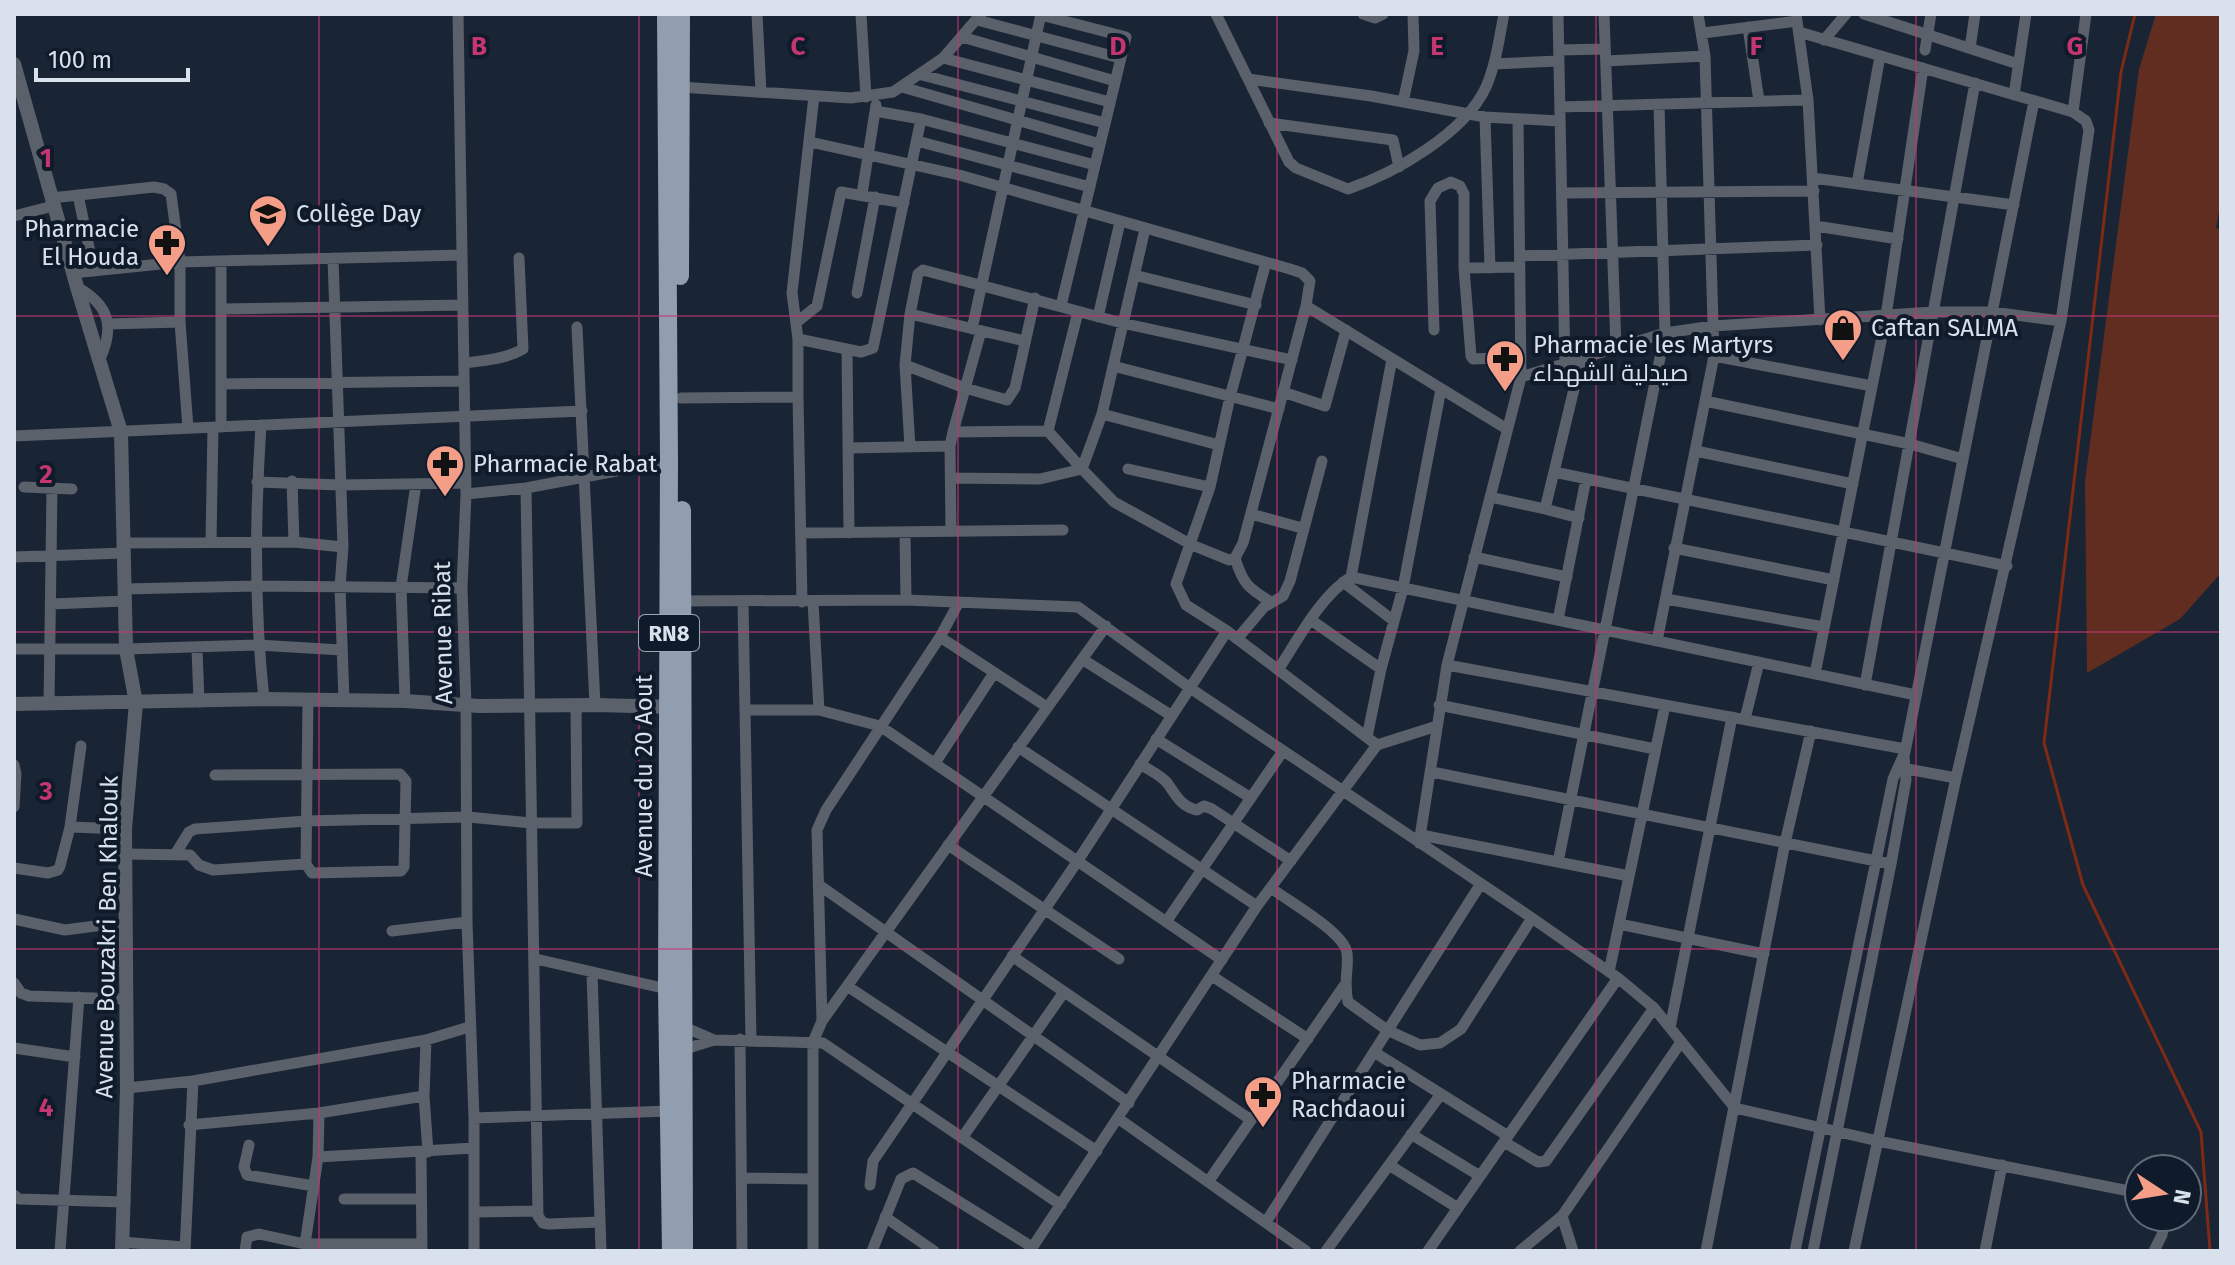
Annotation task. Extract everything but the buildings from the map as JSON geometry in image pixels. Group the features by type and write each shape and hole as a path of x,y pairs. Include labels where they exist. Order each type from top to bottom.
{"main road":[{"name":"Avenue du 20 Aout","path":"666,14 669,461 676,601"},
{"name":"Avenue du 20 Aout","path":"671,1251 667,989 681,398 681,14"},
{"name":"Avenue du 20 Aout","path":"675,707 684,1251"}],"street":[{"name":"Avenue Ribat","path":"458,14 466,489 462,588 469,1027 474,1118 474,1251"},
{"path":"757,14 761,92"},
{"path":"861,14 875,111 862,194"},
{"path":"951,531 950,446 965,388 981,284 1041,14 1126,37 1061,306"},
{"path":"1216,14 1282,151 1296,168 1343,189 1357,186 1423,153 1467,113 1485,88 1494,64 1504,14"},
{"path":"1363,14 1375,18 1383,14"},
{"path":"1403,102 1414,51 1413,14"},
{"path":"1558,14 1565,366"},
{"path":"1604,14 1616,347"},
{"path":"1657,641 1714,356 1705,56 1698,14"},
{"path":"1824,40 1846,14"},
{"path":"1864,14 2018,64"},
{"path":"1925,50 1931,14"},
{"path":"1970,48 1975,14"},
{"path":"2014,95 2026,14"},
{"path":"2073,112 2086,14"},
{"path":"680,87 814,96 872,96 902,87 922,75 943,58 979,17 1120,58"},
{"path":"1703,33 1797,23 1824,40 2073,112 2086,121 2089,130 2061,321 1956,778 1854,1251"},
{"path":"1797,23 1808,100 1820,320"},
{"path":"1748,27 1759,101"},
{"path":"962,37 1115,81"},
{"path":"1494,64 1559,56 1705,56"},
{"path":"1857,184 1880,56"},
{"path":"943,58 1110,102"},
{"name":"Avenue Bouzakri Ben Khalouk","path":"14,64 18,92 121,432 126,649 136,703 125,829 127,1088 122,1247"},
{"path":"1815,674 1886,316 1923,68"},
{"path":"922,75 1105,123"},
{"path":"1248,79 1485,117 1560,121"},
{"path":"1865,685 1975,83"},
{"path":"902,87 1100,144"},
{"path":"814,96 792,293 798,339 801,533 819,710"},
{"path":"1560,107 1808,100"},
{"path":"1813,1251 1891,864 1905,752 2034,101"},
{"path":"1558,862 1665,333 1659,104"},
{"path":"875,111 921,119 1095,165"},
{"path":"1485,117 1490,268"},
{"path":"798,339 865,353 873,348 921,119"},
{"path":"1420,839 1447,665 1521,377 1518,120"},
{"path":"1269,123 1393,140 1396,142 1399,167"},
{"path":"917,141 1090,187"},
{"path":"810,142 912,163 1003,187 1266,262 1307,277 1310,281 1306,306 1243,543 1235,558 1247,587 1271,602"},
{"path":"1813,178 2014,205"},
{"path":"1434,330 1430,201 1438,188 1451,182 1460,186 1464,194 1464,268 1471,356 1473,359 1521,357"},
{"path":"14,216 78,195 154,187 167,190 174,205 180,262 180,322 188,428"},
{"path":"1562,193 1814,191"},
{"path":"797,322 817,306 841,192 904,203"},
{"path":"78,195 94,271"},
{"path":"857,293 875,197"},
{"path":"1098,317 1120,222"},
{"path":"1816,226 1898,239"},
{"path":"1082,469 1102,414 1145,229"},
{"path":"1464,268 1490,268 1563,254 1817,245"},
{"path":"100,359 107,344 108,324 97,299 75,280 94,271 180,262 462,255"},
{"path":"333,258 343,547 340,587 344,700"},
{"path":"464,363 485,361 523,349 519,258"},
{"path":"211,542 221,384 221,261"},
{"path":"1266,262 1210,487 1176,584 1186,605 1232,635 1377,745"},
{"path":"910,447 905,365 910,314 920,271 981,284 1122,323 1292,360"},
{"path":"1134,275 1256,305"},
{"path":"905,365 1001,400 1011,398 1035,298"},
{"path":"221,309 463,305"},
{"path":"1306,306 1507,429"},
{"path":"1048,431 1078,312"},
{"path":"1521,377 1665,333 1713,326 1934,312 1992,312 2061,321"},
{"path":"910,314 1025,341"},
{"path":"108,324 180,322"},
{"path":"577,327 595,705"},
{"path":"1283,392 1325,406 1346,330"},
{"path":"847,349 849,533"},
{"path":"1714,356 1872,386"},
{"path":"1278,670 1311,620 1347,580 1392,359"},
{"path":"1545,509 1581,360"},
{"path":"1113,366 1279,409"},
{"path":"221,384 464,381"},
{"path":"1367,737 1403,588 1441,389"},
{"path":"681,398 798,397"},
{"path":"1705,401 1910,444 1963,459"},
{"path":"14,436 582,411"},
{"path":"1102,414 1219,445"},
{"path":"261,425 257,482 257,586 258,645 264,699"},
{"path":"953,432 1048,431 1114,502 1192,545 1223,558 1235,558"},
{"path":"848,448 950,446"},
{"path":"1696,451 1853,484"},
{"path":"257,482 526,488 669,461"},
{"path":"870,1185 873,1161 1077,862 1190,688 1232,635 1271,602 1283,596 1290,581 1322,461"},
{"path":"951,478 1040,479 1082,469"},
{"path":"1128,469 1210,487"},
{"path":"1554,472 2007,566"},
{"path":"1558,620 1586,479"},
{"path":"292,481 294,542"},
{"path":"405,701 401,587 416,484"},
{"path":"24,487 72,489"},
{"path":"49,704 52,488"},
{"path":"526,488 538,1211 540,1220 549,1224 600,1222"},
{"path":"1490,497 1579,518"},
{"path":"1251,514 1302,528"},
{"path":"801,533 1063,530"},
{"path":"905,532 906,600"},
{"path":"14,557 51,557 211,542 294,542 343,547"},
{"path":"1674,548 1834,580"},
{"path":"1474,557 1567,577"},
{"path":"1347,580 1463,600 1916,695"},
{"path":"1347,580 1394,621"},
{"path":"51,604 124,595 257,586 462,588"},
{"path":"1666,599 1824,627"},
{"path":"676,601 906,600 1078,607 1190,688 1420,839 1480,885 1614,975 1654,1008 1735,1108 1878,1141 2123,1190"},
{"path":"742,1251 746,710 743,601"},
{"path":"822,1021 817,830 826,810 940,637 959,602"},
{"path":"1311,620 1381,669"},
{"path":"813,1251 813,1042 822,1021 1106,626"},
{"path":"940,637 1047,707"},
{"path":"14,649 258,645 341,650"},
{"path":"197,648 199,702"},
{"path":"1082,659 1172,716"},
{"path":"1745,719 1759,662"},
{"path":"1447,665 1811,731 1905,752"},
{"path":"935,763 994,673"},
{"path":"14,704 264,699 405,701 466,706 675,707"},
{"path":"215,775 306,774 400,774 406,781 404,867 401,871 312,873 306,864 306,774 308,700"},
{"path":"176,853 189,832 195,829 307,821 468,817 531,823 577,823 576,705"},
{"path":"1439,705 1655,749"},
{"path":"1428,1251 1614,975 1619,924 1665,705"},
{"path":"746,710 819,710 880,726 1222,960"},
{"path":"1670,1028 1732,717"},
{"path":"872,1251 901,1179 913,1173 1031,1249 1257,906 1377,745 1437,726"},
{"path":"1706,1251 1785,843 1811,731"},
{"path":"1156,739 1251,798"},
{"path":"14,868 48,873 58,870 70,827 81,746"},
{"path":"1018,747 1257,906"},
{"path":"1166,922 1283,751"},
{"path":"1140,764 1164,780 1172,794 1191,809 1206,807 1223,815 1291,861"},
{"path":"14,765 14,807"},
{"path":"1902,768 1956,778"},
{"path":"1795,1251 1875,861 1902,768"},
{"path":"1432,772 1891,864"},
{"path":"70,827 125,829"},
{"path":"1420,839 1629,876"},
{"path":"948,845 1119,959"},
{"path":"126,854 190,855 199,865 213,870 306,864"},
{"path":"819,885 1129,1103"},
{"path":"1266,1222 1480,885"},
{"path":"1271,888 1338,937 1347,953 1344,986 1348,1002 1387,1030 1420,1045 1440,1043 1461,1029 1532,918"},
{"path":"14,919 65,930 126,922"},
{"path":"392,931 467,922"},
{"path":"1619,924 1764,954"},
{"path":"1012,956 1251,1120"},
{"path":"536,959 667,989"},
{"path":"592,972 601,1251"},
{"path":"1212,976 1308,1039"},
{"path":"14,983 21,993 29,996 126,999"},
{"path":"847,986 1097,1151"},
{"path":"1208,1182 1344,986"},
{"path":"962,1138 1064,992"},
{"path":"60,1251 79,997"},
{"path":"1374,1052 1441,1094 1538,1162 1546,1161 1654,1008"},
{"path":"682,1026 714,1040"},
{"path":"127,1088 193,1081 426,1040 469,1027"},
{"path":"245,1251 247,1237 252,1234 304,1248 422,1248 426,1040"},
{"path":"682,1050 714,1040 823,1043 1061,1205"},
{"path":"1521,1251 1562,1216 1681,1042"},
{"path":"14,1048 75,1057"},
{"path":"122,1247 184,1249 193,1081"},
{"path":"1326,1251 1441,1094"},
{"path":"189,1125 319,1113 424,1096"},
{"path":"474,1118 669,1111"},
{"path":"304,1248 318,1157 319,1113"},
{"path":"1119,1119 1306,1251"},
{"path":"1411,1134 1480,1176"},
{"path":"249,1145 244,1167 247,1175 314,1186"},
{"path":"318,1157 474,1148"},
{"path":"1389,1165 1458,1208"},
{"path":"1985,1251 2002,1165"},
{"path":"742,1178 813,1179"},
{"path":"344,1199 421,1199"},
{"path":"16,1200 125,1202"},
{"path":"474,1212 538,1211"},
{"path":"1562,1216 1573,1251"},
{"path":"885,1217 934,1251"}],"shaded area":[{"path":"2156,14 2221,14 2221,201 2216,228 2221,230 2221,573 2180,619 2087,673 2085,481 2139,69"}],"waterway":[{"path":"2135,14 2121,72 2044,743 2083,885 2201,1132 2210,1251"}],"place":[{"name":"Collège Day","path":"268,248"},
{"name":"Pharmacie El Houda","path":"167,277"},
{"name":"Caftan SALMA","path":"1843,362"},
{"name":"Pharmacie les Martyrs صيدلية الشهداء","path":"1505,393"},
{"name":"Pharmacie Rabat","path":"445,498"},
{"name":"Pharmacie Rachdaoui","path":"1263,1129"}]}
